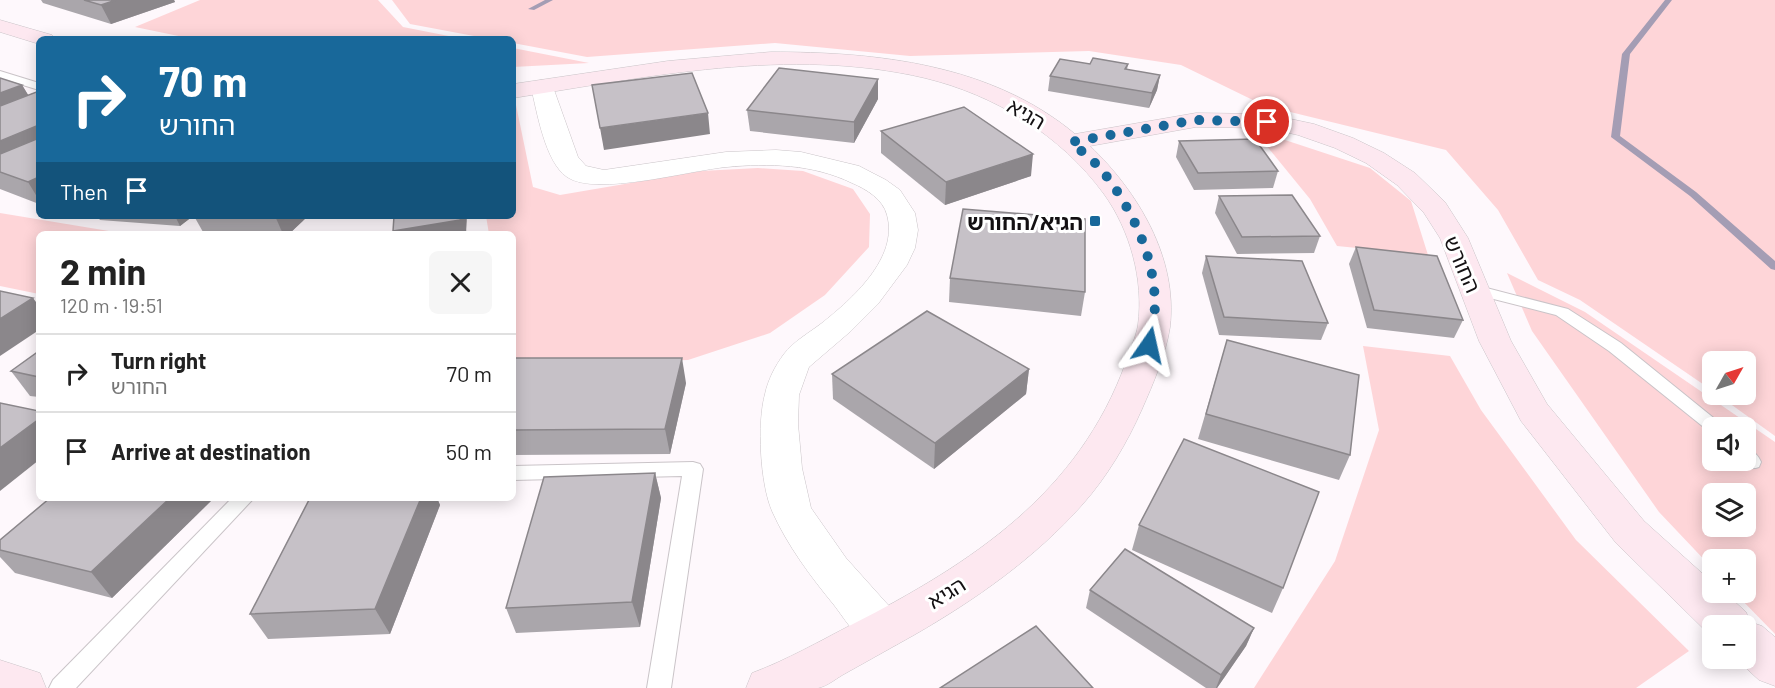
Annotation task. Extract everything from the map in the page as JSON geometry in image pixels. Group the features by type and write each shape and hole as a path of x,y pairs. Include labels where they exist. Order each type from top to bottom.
{"street":[{"path":"0,26 36,36"},
{"name":"הגיא","path":"527,89 704,63 767,57 819,57 876,62 930,73 985,91 1028,112 1071,142 1103,171 1133,215 1152,266 1154,326 1137,383 1107,446 1054,510 980,571 882,630 769,688"},
{"path":"527,89 567,162 578,172 601,178 720,158 804,159 837,167 867,179 891,196 905,224 901,250 877,286 839,324 802,353 792,368 781,398 780,447 790,508 822,561 882,630"},
{"name":"החורש","path":"1071,142 1196,120 1267,122 1305,129 1344,143 1375,158 1406,178 1435,208 1454,238 1495,341 1534,412 1630,532 1718,615"},
{"path":"1756,649 1775,665"},
{"path":"0,681 23,688"}],"lane":[{"path":"0,74 36,86"},
{"path":"1475,290 1562,312 1615,346 1703,417"},
{"path":"516,474 693,469 659,688"},
{"path":"61,688 241,501"}],"shaded area":[{"path":"200,0 378,0 403,27 449,36 178,36 135,27"},
{"path":"392,0 1775,0 1775,436 1756,422 1756,417 1749,417 1732,405 1756,405 1756,351 1702,351 1702,383 1580,300 1538,280 1498,210 1446,150 1259,103 1181,65 1089,51 910,56 775,43 587,57 516,44 516,36 474,36 410,24"},
{"path":"516,49 589,63 516,67"},
{"path":"516,105 533,187 560,195 701,171 758,168 803,171 853,189 870,214 869,247 825,295 770,333 688,360 516,365 516,231 488,231 486,219 516,219"},
{"path":"1261,139 1285,140 1370,168 1411,201 1428,255 1337,246 1310,199"},
{"path":"0,213 109,231 36,231 36,293 0,286"},
{"path":"1507,273 1585,312 1702,392 1702,405 1721,405 1738,417 1702,417 1702,471 1756,471 1756,429 1775,442 1775,634 1745,603 1756,603 1756,549 1702,549 1702,557 1659,512 1532,331"},
{"path":"1363,346 1450,356 1481,410 1576,540 1689,651 1636,688 1254,688 1335,561 1379,430"}],"building":[{"path":"84,0 116,0 101,5"},
{"path":"1093,58 1128,64 1125,69 1160,75 1152,93 1050,76 1060,59 1090,64"},
{"path":"779,68 878,79 854,122 747,110"},
{"path":"692,73 708,113 600,128 592,85"},
{"path":"0,78 22,85 0,93"},
{"path":"36,92 36,126 0,141 0,106"},
{"path":"964,107 1033,154 946,182 881,131"},
{"path":"36,139 36,178 28,182 0,172 0,154"},
{"path":"1255,139 1278,171 1198,173 1179,141"},
{"path":"1292,195 1320,236 1242,237 1219,196"},
{"path":"963,209 1085,219 1085,292 950,278"},
{"path":"394,219 460,219 460,220 393,231"},
{"path":"1356,247 1437,256 1463,320 1374,310"},
{"path":"1206,256 1302,261 1328,323 1224,317"},
{"path":"0,291 33,298 0,319"},
{"path":"927,311 1029,369 935,443 832,374"},
{"path":"1227,340 1359,375 1350,455 1206,414"},
{"path":"36,353 36,376 11,371"},
{"path":"516,358 682,358 665,429 516,430"},
{"path":"0,403 36,410 36,421 0,448"},
{"path":"1184,439 1319,492 1283,588 1139,525"},
{"path":"655,473 632,602 506,608 544,477"},
{"path":"46,501 167,501 91,572 0,550 0,540"},
{"path":"308,501 420,501 375,609 250,614"},
{"path":"1125,549 1254,628 1221,675 1090,590"},
{"path":"1036,626 1093,688 940,688"}],"waterway":[{"path":"532,9 550,0"},
{"path":"1669,0 1626,54 1615,137 1693,194 1775,267"}],"place":[{"name":"הגיא/החורש","path":"1095,221"}],"route":[{"path":"1149,345 1154,326 1152,266 1133,215 1103,171 1071,142 1196,120 1267,122"}]}
